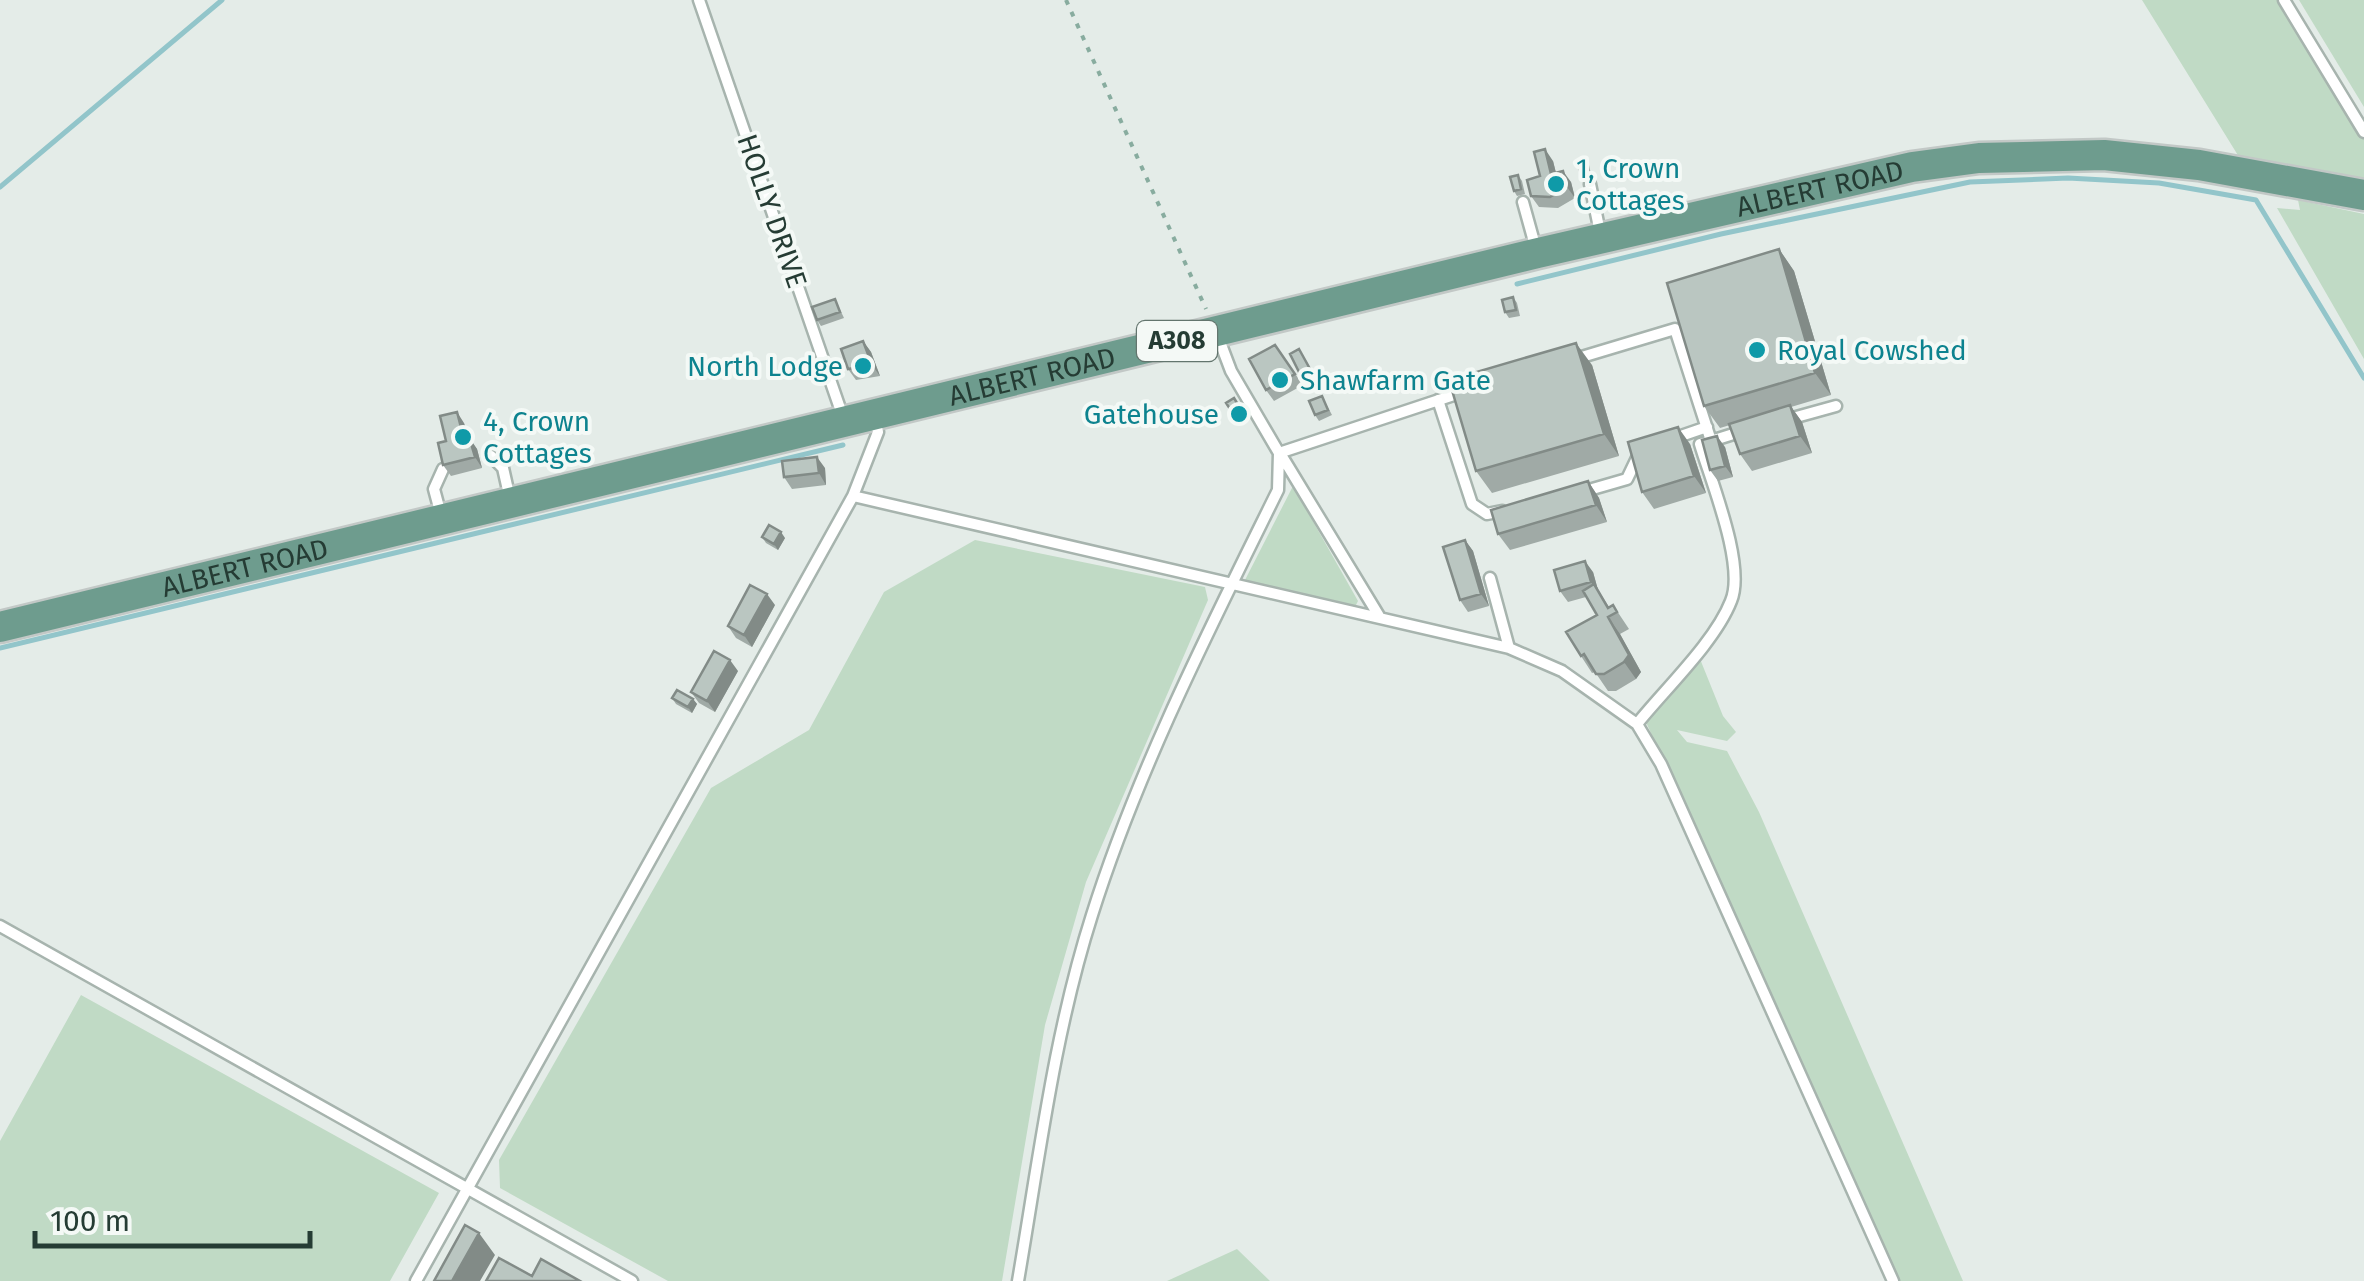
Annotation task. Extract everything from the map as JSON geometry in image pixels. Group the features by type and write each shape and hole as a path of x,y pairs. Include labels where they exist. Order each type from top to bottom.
{"main road":[{"name":"ALBERT ROAD","path":"0,626 1912,166 2050,154 2199,165 2364,195"}],"lane":[{"name":"HOLLY DRIVE","path":"699,0 845,422"},
{"path":"2284,0 2364,132"},
{"path":"1590,184 1601,238"},
{"path":"1522,202 1538,253"},
{"path":"1566,362 1675,329 1711,441"},
{"path":"1216,332 1231,371 1379,616"},
{"path":"1280,453 1474,389"},
{"path":"1438,400 1472,504 1488,514 1509,510"},
{"path":"1783,420 1836,406"},
{"path":"416,1281 853,496 878,432 875,415"},
{"path":"1662,443 1706,426"},
{"path":"1637,724 1719,622 1733,598 1734,560 1700,444 1748,430"},
{"path":"1563,496 1627,479 1636,458 1645,450"},
{"path":"1018,1281 1059,1044 1092,914 1139,791 1278,490 1280,453"},
{"path":"491,456 504,468 510,502"},
{"path":"442,519 434,490 444,469"},
{"path":"853,496 1509,648 1562,671 1637,724 1661,764 1893,1281"},
{"path":"1490,578 1509,648"},
{"path":"0,926 632,1281"}],"path":[{"path":"1066,0 1216,332"}],"green space":[{"path":"2142,0 2280,0 2364,138 2364,184 2239,157"},
{"path":"2299,0 2364,0 2364,107"},
{"path":"2298,200 2364,214 2364,359 2277,208 2300,210"},
{"path":"1293,486 1358,601 1354,609 1245,580"},
{"path":"975,540 1205,587 1208,600 1086,882 1045,1025 1002,1281 668,1281 500,1188 499,1160 711,788 809,730 884,592"},
{"path":"1698,654 1723,716 1736,732 1727,741 1677,730 1687,742 1727,751 1759,812 1963,1281 1900,1281 1645,720"},
{"path":"81,995 439,1193 390,1281 0,1281 0,1141"},
{"path":"1237,1249 1270,1281 1167,1281"}],"building":[{"path":"1545,149 1551,174 1563,171 1567,187 1550,197 1531,196 1527,180 1540,176 1534,152"},
{"path":"1585,160 1588,174 1581,175 1578,161"},
{"path":"1518,175 1521,189 1514,191 1510,177"},
{"name":"Royal Cowshed","path":"1779,249 1815,373 1704,406 1667,283"},
{"path":"1513,297 1516,310 1505,312 1502,300"},
{"path":"835,299 840,312 817,320 812,307"},
{"path":"863,341 872,365 848,369 841,349"},
{"path":"1576,343 1604,434 1476,471 1449,380"},
{"path":"1275,345 1295,374 1266,390 1249,359"},
{"path":"1299,349 1310,369 1300,374 1290,354"},
{"path":"1322,396 1328,410 1315,415 1309,401"},
{"path":"1234,398 1243,413 1236,418 1226,403"},
{"path":"1790,405 1800,436 1740,454 1729,424"},
{"path":"457,412 464,439 469,437 475,457 443,465 438,443 446,441 440,416"},
{"path":"1678,427 1694,476 1642,492 1628,442"},
{"path":"1717,436 1725,466 1710,470 1702,440"},
{"path":"817,457 819,473 784,477 782,461"},
{"path":"1588,481 1596,505 1498,534 1491,510"},
{"path":"769,525 781,532 774,544 762,537"},
{"path":"1465,540 1481,594 1460,600 1443,547"},
{"path":"1585,561 1591,582 1560,591 1554,570"},
{"path":"1594,584 1608,608 1613,605 1617,612 1608,617 1629,655 1604,674 1596,674 1566,632 1597,615 1583,591"},
{"path":"750,585 767,594 744,635 728,626"},
{"path":"714,651 730,660 707,701 691,692"},
{"path":"677,690 693,699 688,707 672,698"},
{"path":"465,1225 479,1233 452,1281 434,1281"},
{"path":"499,1258 532,1276 541,1259 580,1281 486,1281"}],"waterway":[{"path":"0,187 222,0"},
{"path":"1517,284 1721,234 1970,182 2068,178 2159,183 2256,200 2364,378"},
{"path":"0,648 843,445"}],"place":[{"name":"1, Crown Cottages","path":"1556,184"},
{"name":"Royal Cowshed","path":"1757,350"},
{"name":"North Lodge","path":"863,366"},
{"name":"Shawfarm Gate","path":"1280,380"},
{"name":"Gatehouse","path":"1239,414"},
{"name":"4, Crown Cottages","path":"463,437"}]}
